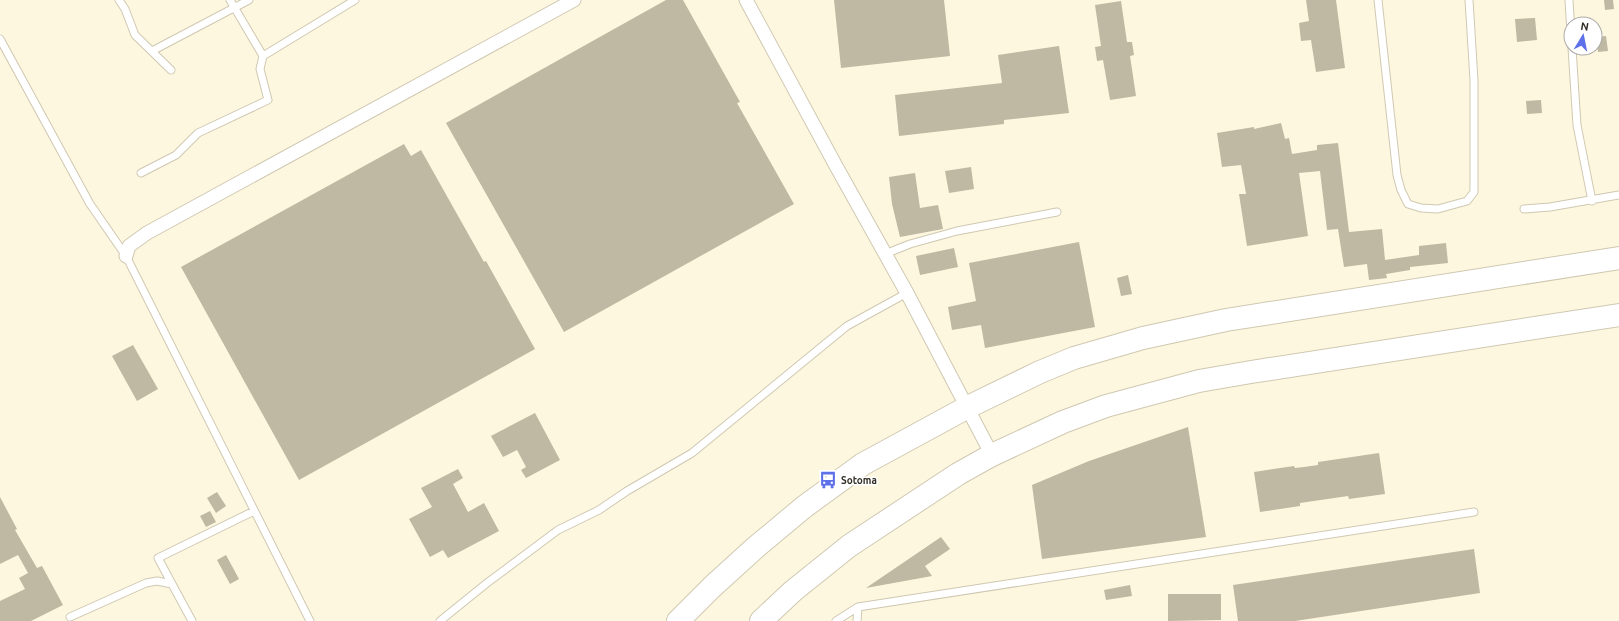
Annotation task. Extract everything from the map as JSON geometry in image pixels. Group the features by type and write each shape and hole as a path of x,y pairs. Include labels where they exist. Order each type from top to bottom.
{"highway":[{"path":"678,621 756,546 832,486 863,464 966,408 1040,372 1074,358 1164,333 1270,313 1619,258"},
{"path":"761,621 793,591 848,546 952,478 992,455 1063,422 1099,408 1199,381 1309,362 1619,315"}],"street":[{"path":"126,256 129,246 147,233 574,0"},
{"path":"746,0 907,293 992,455"}],"lane":[{"path":"119,0 125,9 135,35 171,70"},
{"path":"140,173 176,155 198,133 268,100 260,69 263,56 230,0"},
{"path":"152,50 249,0"},
{"path":"263,56 355,0"},
{"path":"1378,0 1396,168 1401,190 1408,204 1421,208 1438,209 1466,201 1474,192 1474,80 1469,0"},
{"path":"1569,0 1570,16"},
{"path":"0,39 90,204 126,256 310,621"},
{"path":"1573,56 1577,125 1592,201"},
{"path":"1524,209 1592,201 1619,195"},
{"path":"885,254 910,244 951,233 1057,212"},
{"path":"440,621 558,530 599,510 627,491 692,453 847,326 907,293"},
{"path":"192,621 158,558 254,511"},
{"path":"836,621 858,607 1474,512"},
{"path":"67,619 146,583 157,581 172,584"},
{"path":"857,621 858,607"}],"building":[{"path":"666,0 683,0 740,102 737,103 794,204 564,332 446,123"},
{"path":"834,0 944,0 950,56 841,68"},
{"path":"1306,0 1336,0 1345,68 1316,72 1311,40 1301,41 1299,23 1309,21"},
{"path":"1604,0 1613,0 1614,9 1605,10"},
{"path":"1121,1 1127,42 1132,42 1134,55 1130,56 1136,96 1110,100 1103,60 1097,61 1095,47 1101,46 1095,5"},
{"path":"1535,18 1537,40 1517,42 1515,19"},
{"path":"1603,36 1606,36 1608,51 1603,52"},
{"path":"1059,46 1069,113 1004,120 1004,124 899,136 895,95 1002,83 998,55"},
{"path":"1541,100 1542,113 1527,114 1526,101"},
{"path":"1281,123 1285,139 1289,138 1292,154 1317,150 1317,145 1338,143 1349,232 1382,229 1385,260 1419,255 1419,246 1446,243 1448,263 1410,267 1410,270 1386,274 1387,278 1369,280 1367,264 1344,267 1338,229 1327,230 1320,171 1299,173 1308,236 1247,246 1239,194 1246,194 1241,165 1222,167 1217,133 1254,127 1254,129"},
{"path":"404,144 411,156 421,150 484,262 486,261 535,349 299,480 181,267"},
{"path":"971,167 974,189 949,193 945,171"},
{"path":"915,173 920,208 938,205 943,229 900,237 892,204 889,177"},
{"path":"1079,242 1095,327 985,348 981,325 952,330 948,307 976,301 969,263"},
{"path":"954,248 958,267 920,275 916,256"},
{"path":"1128,275 1132,294 1121,296 1117,278"},
{"path":"133,345 158,389 137,401 112,356"},
{"path":"535,413 560,460 526,478 521,470 526,467 517,450 503,457 491,436"},
{"path":"1188,427 1206,537 1042,559 1032,485 1089,461"},
{"path":"1379,453 1385,494 1349,499 1348,496 1300,503 1300,506 1260,512 1254,472 1294,466 1295,468 1318,465 1318,462"},
{"path":"458,469 463,478 453,484 468,512 484,503 499,531 448,558 443,550 430,557 409,519 432,507 421,488"},
{"path":"217,492 226,506 216,513 207,498"},
{"path":"0,497 17,529 15,530 37,568 42,566 63,605 31,621 0,621 0,601 25,589 19,578 28,573 18,555 0,564"},
{"path":"210,511 216,522 206,527 200,516"},
{"path":"941,537 950,549 925,566 932,576 866,588"},
{"path":"1474,549 1480,593 1295,621 1238,621 1233,585"},
{"path":"226,555 239,579 230,584 217,560"},
{"path":"1130,585 1132,596 1106,600 1104,590"},
{"path":"1168,594 1221,594 1221,620 1168,621"}],"place":[{"name":"Sotoma","path":"828,480"}]}
